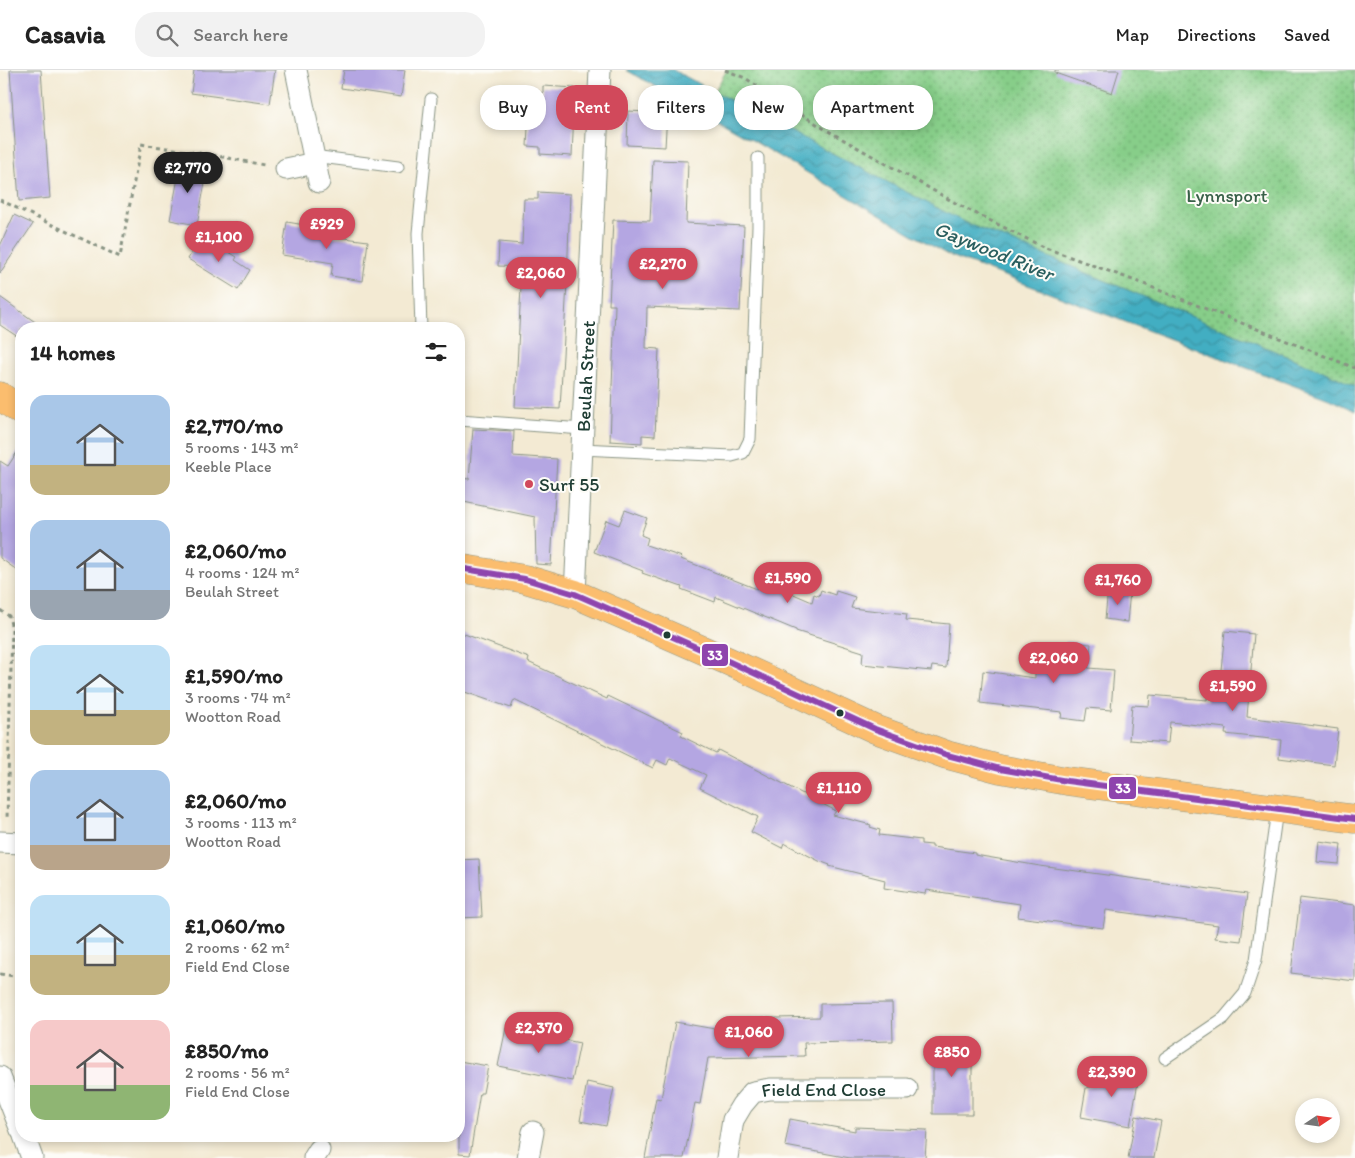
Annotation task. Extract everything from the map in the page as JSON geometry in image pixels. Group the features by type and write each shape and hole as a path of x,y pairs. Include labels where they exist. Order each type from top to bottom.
{"main road":[{"path":"0,396 15,407"},
{"path":"465,569 526,580 575,594 875,728 948,755 1000,769 1067,781 1355,819"}],"street":[{"path":"286,169 316,167 296,70"},
{"name":"Beulah Street","path":"575,594 600,74"},
{"path":"0,1078 15,1115"},
{"name":"Field End Close","path":"727,1158 733,1120 753,1092 770,1089 907,1089"},
{"path":"528,1158 533,1132"},
{"path":"26,1142 32,1158"}],"lane":[{"path":"421,322 418,233 431,99"},
{"path":"465,421 582,439 732,456 743,453 750,439 758,227 758,158"},
{"path":"316,167 398,167"},
{"path":"1165,1058 1224,1018 1245,993 1256,960 1277,810"}],"path":[{"path":"725,70 745,78 822,128 959,205 1043,247 1150,286 1355,368"},
{"path":"0,200 120,257 140,144 286,169"},
{"path":"0,610 8,616 12,629 9,842"},
{"path":"0,974 15,976"}],"green space":[{"name":"Lynnsport","path":"727,70 1355,70 1355,386 964,222 787,130 803,130 803,85 734,85 734,102 724,97 724,85 718,85"}],"water":[{"path":"626,70 673,70 702,85 653,85"},
{"name":"Gaywood River","path":"724,97 734,102 734,130 788,130 964,222 1323,371 1355,386 1355,411 1329,399 946,254 724,125"}],"building":[{"path":"10,70 41,70 50,198 19,201"},
{"path":"194,70 275,70 270,104 191,93"},
{"path":"344,70 405,70 401,97 341,88"},
{"path":"1055,70 1119,70 1112,93 1055,73"},
{"path":"546,86 556,87 556,130 573,130 572,156 540,154 540,147 527,146 528,130 546,130"},
{"path":"628,111 638,112 638,130 666,130 665,147 627,145"},
{"path":"653,160 688,161 686,223 744,226 740,311 647,307 646,348 659,349 655,436 642,435 642,443 610,441 615,305 609,305 613,220 650,221"},
{"path":"181,162 204,166 201,182 205,183 197,225 170,220"},
{"path":"538,192 570,194 560,409 515,407 522,267 498,266 499,242 522,244 524,199 538,199"},
{"path":"14,215 33,224 0,273 0,246"},
{"path":"287,222 322,228 321,235 368,241 363,281 331,276 333,263 282,255"},
{"path":"202,235 237,257 235,260 250,270 238,290 188,259"},
{"path":"0,297 35,322 15,322 15,335 0,325"},
{"path":"473,429 514,431 513,456 557,459 551,565 536,564 535,517 465,502 465,479 469,479"},
{"path":"15,455 15,569 0,558 0,461 8,466"},
{"path":"625,510 647,518 641,535 648,538 646,545 682,557 681,559 757,589 761,580 812,602 814,594 819,596 821,590 835,595 836,591 855,597 851,608 907,614 906,620 949,624 946,668 932,666 931,671 862,664 863,652 796,631 716,597 715,602 594,552 606,520 619,525"},
{"path":"1108,589 1130,592 1127,622 1105,619"},
{"path":"1225,631 1254,634 1247,717 1338,729 1334,765 1279,758 1281,740 1225,734 1226,728 1170,722 1168,743 1129,740 1132,705 1149,706 1150,695 1207,700 1208,688 1219,689"},
{"path":"465,634 529,658 528,662 607,699 608,696 683,732 681,736 716,753 718,750 836,811 833,815 871,825 870,827 880,830 879,835 921,840 921,844 932,845 932,847 975,853 975,855 1040,866 1247,894 1241,941 1215,938 1218,925 1106,910 1103,928 1018,917 1020,904 926,890 925,894 884,888 885,880 829,866 784,843 782,848 751,832 758,817 700,788 706,775 670,758 667,765 657,760 653,768 514,700 511,708 465,692"},
{"path":"1041,642 1065,645 1066,642 1091,644 1088,668 1114,670 1111,710 1087,708 1085,721 1061,718 1062,712 980,703 983,671 1035,678 1035,673 1038,673"},
{"path":"1319,841 1341,844 1339,864 1317,862"},
{"path":"479,859 482,917 465,918 465,860"},
{"path":"1300,898 1355,905 1355,981 1291,973"},
{"path":"892,1003 893,1041 804,1043 805,1056 708,1058 700,1104 695,1103 684,1158 645,1158 656,1098 661,1099 675,1022 732,1032 732,1019 820,1017 820,1004"},
{"path":"506,1028 580,1043 572,1081 498,1066"},
{"path":"933,1042 972,1042 972,1114 933,1114"},
{"path":"465,1062 488,1066 483,1093 480,1093 470,1155 459,1154 459,1142 465,1142"},
{"path":"1108,1067 1134,1072 1134,1076 1139,1077 1130,1126 1081,1117 1086,1088 1105,1083"},
{"path":"587,1082 614,1088 606,1126 580,1121"},
{"path":"1136,1116 1161,1121 1154,1158 1128,1158"},
{"path":"790,1119 855,1131 855,1127 927,1130 925,1158 850,1158 785,1146"}],"transit line":[{"name":"33","path":"465,569 525,579 575,594 730,662 875,729 947,755 1000,769 1067,781 1355,819"}],"place":[{"name":"Surf 55","path":"529,484"}]}
